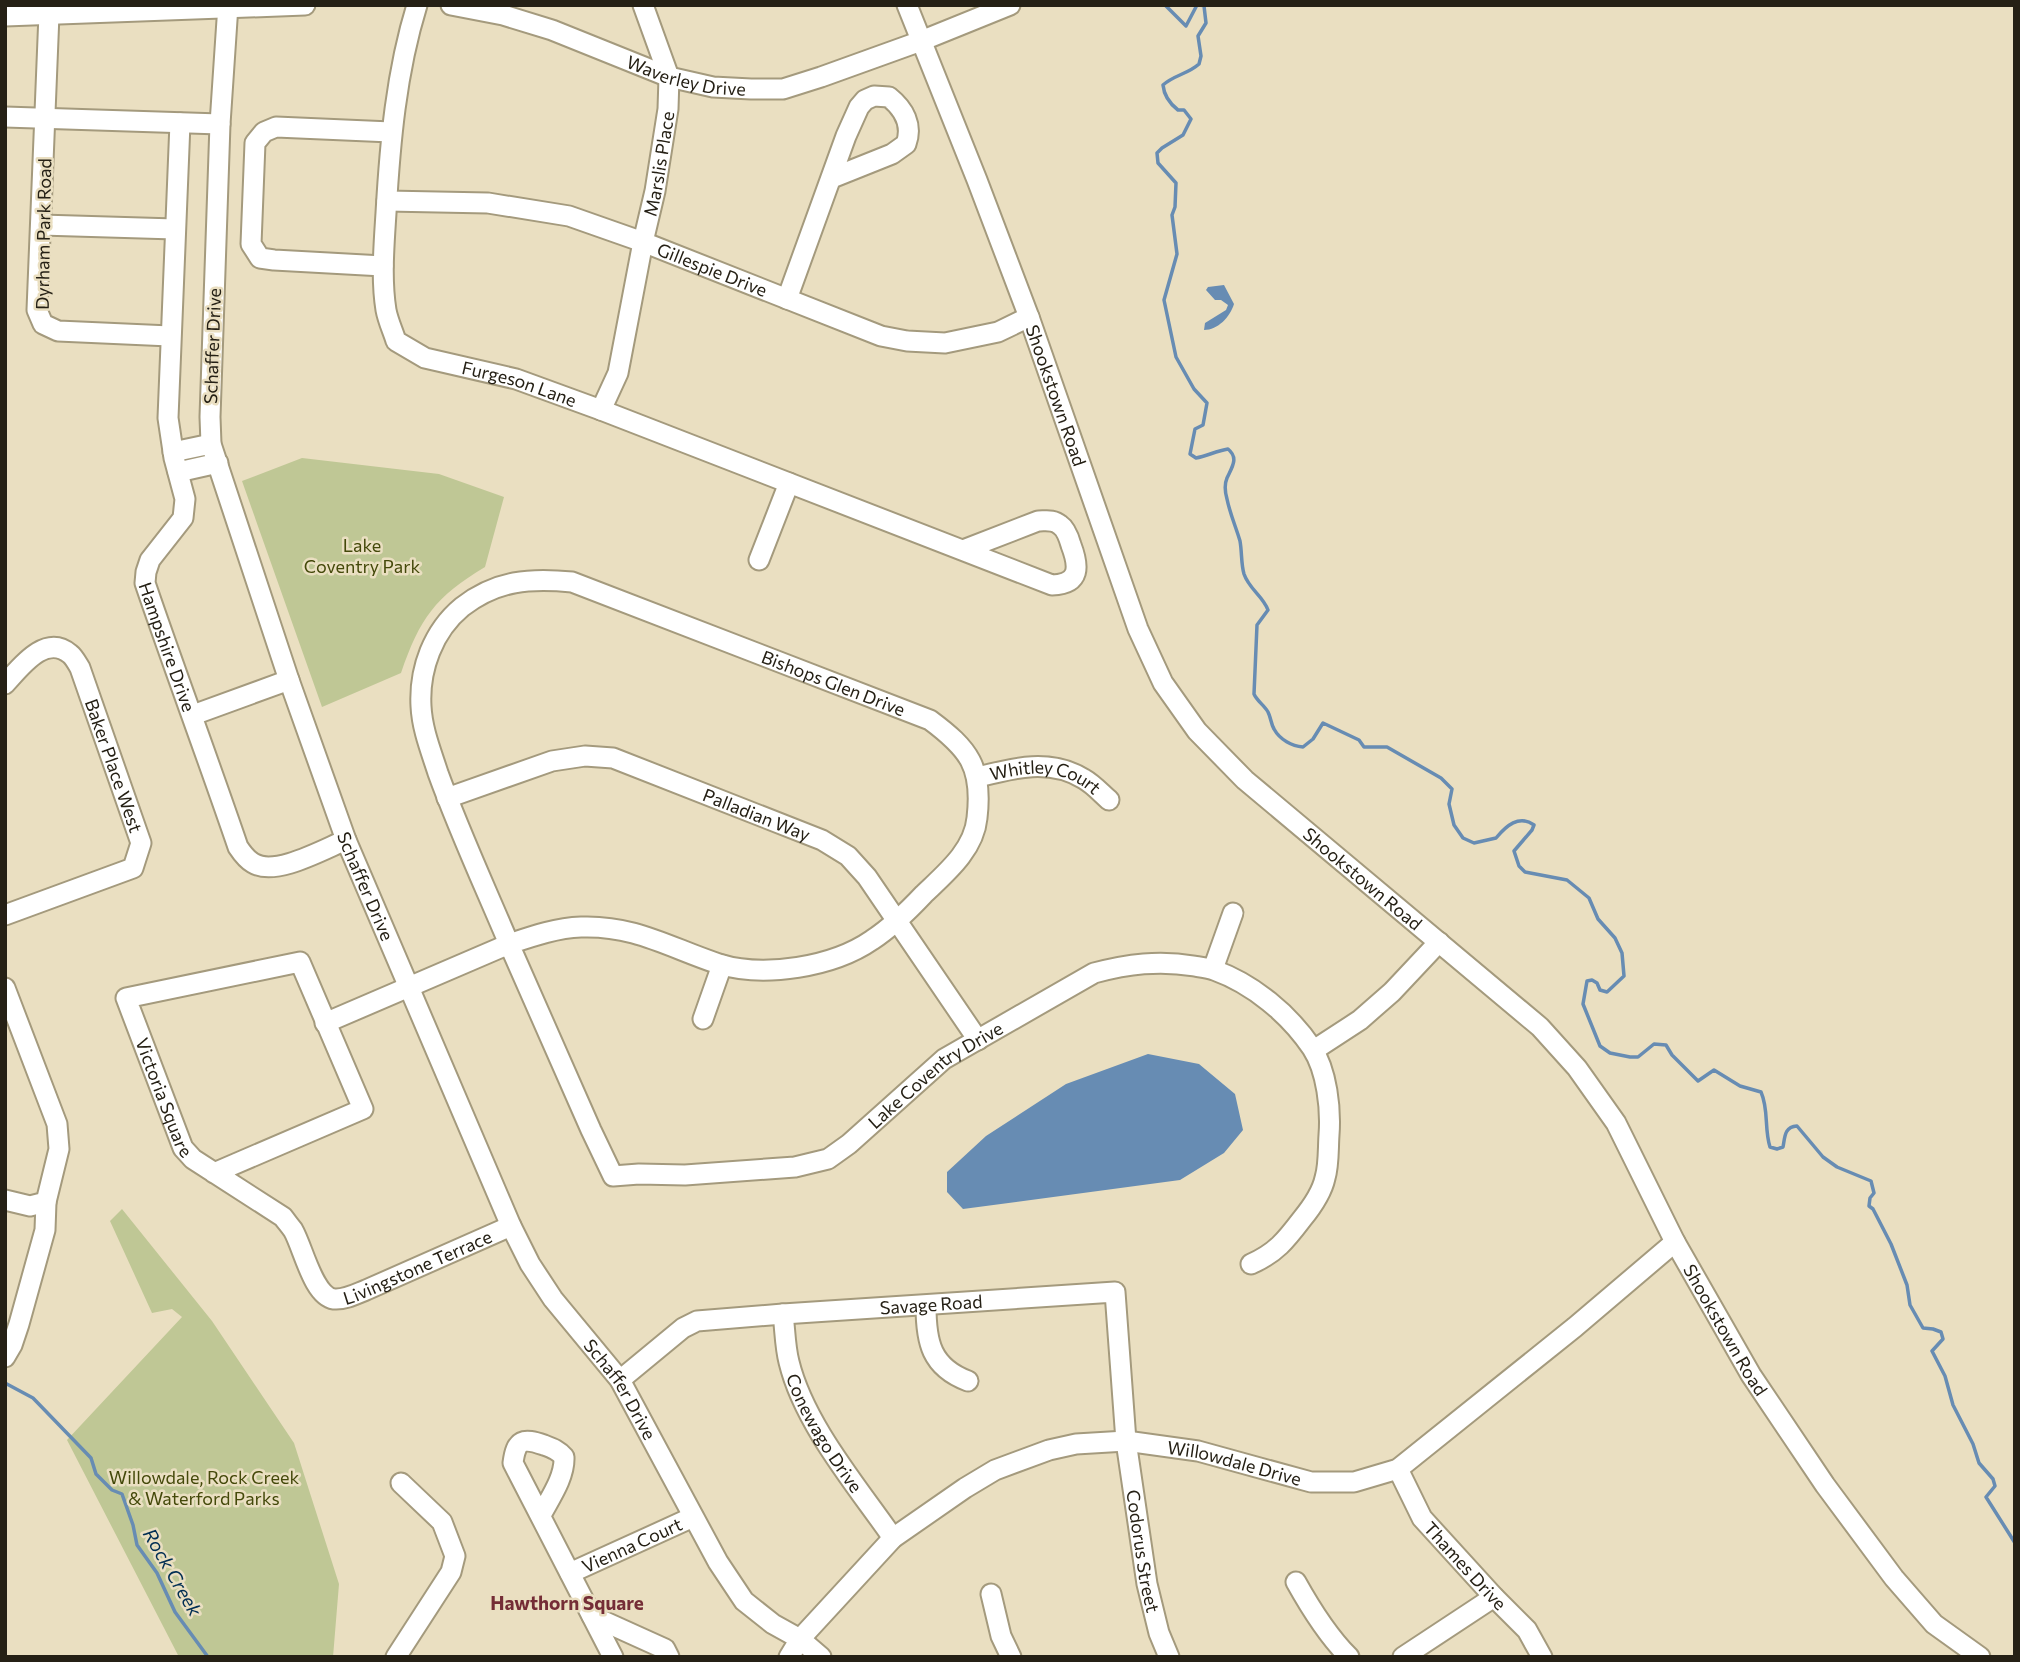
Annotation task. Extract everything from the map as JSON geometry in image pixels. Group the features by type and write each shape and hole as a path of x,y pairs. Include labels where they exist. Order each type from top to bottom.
{"street":[{"path":"5,16 304,5"},
{"name":"Furgeson Lane","path":"417,5 406,40 391,132 383,266 386,312 396,341 425,358 516,379 601,410 1052,585 1062,585 1069,581 1077,567 1067,533 1060,524 1050,520 1038,521 962,550"},
{"name":"Waverley Drive","path":"451,5 527,22 669,77 713,87 751,89 783,89 821,78 1010,5"},
{"path":"643,5 669,77"},
{"name":"Shookstown Road","path":"907,5 978,180 1138,629 1163,683 1197,731 1245,780 1540,1027 1577,1068 1616,1123 1675,1242 1751,1376 1860,1534 1894,1578 1934,1624 1980,1657"},
{"name":"Schaffer Drive","path":"228,6 220,124 211,444 289,680 346,841 511,1226 530,1264 553,1299 620,1380 693,1517 744,1601 773,1624 800,1639 821,1657"},
{"name":"Dyrham Park Road","path":"49,15 37,310 43,324 58,331 170,335"},
{"name":"Marslis Place","path":"601,410 618,373 655,191 668,109 669,77"},
{"path":"787,299 846,136 859,107 874,96 888,97 901,109 906,119 909,130 906,144 892,155 832,178"},
{"path":"5,117 220,124"},
{"name":"Hampshire Drive","path":"180,123 169,418 173,452 185,499 183,518 150,560 145,583 239,847 245,857 254,865 278,867 346,841"},
{"path":"383,266 260,258 251,243 255,142 264,132 276,127 391,132"},
{"name":"Gillespie Drive","path":"387,201 488,203 569,216 643,242 881,336 916,342 945,343 998,332 1029,317"},
{"path":"41,225 175,229"},
{"path":"173,452 211,444"},
{"path":"178,472 218,463"},
{"path":"759,560 789,483"},
{"name":"Bishops Glen Drive","path":"509,944 447,799 425,733 421,706 421,683 426,659 436,637 450,617 489,590 514,582 542,579 572,582 930,720 954,738 970,759 978,777"},
{"name":"Baker Place West","path":"5,684 39,652 55,647 69,653 80,667 141,843 133,867 5,915"},
{"path":"193,715 289,680"},
{"name":"Palladian Way","path":"447,799 552,761 585,756 613,758 822,841 848,856 867,877 978,1040"},
{"name":"Whitley Court","path":"978,777 1024,767 1061,768 1084,779 1109,800"},
{"path":"326,1023 509,944 551,930 582,927 640,933 722,965 766,970 803,967 839,957 870,942 897,921 958,861 976,830 978,777"},
{"path":"1213,970 1233,913"},
{"path":"1314,1050 1370,1011 1392,992 1439,942"},
{"name":"Lake Coventry Drive","path":"509,944 613,1176 685,1175 795,1167 828,1159 849,1144 944,1059 1094,973 1119,966 1172,962 1213,970 1256,991 1284,1014 1314,1050 1326,1083 1330,1120 1325,1178 1311,1208 1283,1243 1268,1256 1251,1264"},
{"name":"Victoria Square","path":"300,962 363,1109 214,1173 183,1149 125,998 300,962"},
{"path":"703,1019 722,965"},
{"path":"5,988 57,1124 59,1149 46,1202 45,1230 19,1324 5,1357"},
{"name":"Livingstone Terrace","path":"214,1173 283,1217 293,1231 317,1286 331,1299 342,1299 366,1290 511,1226"},
{"path":"5,1200 30,1206 46,1202"},
{"name":"Willowdale Drive","path":"789,1657 800,1639 893,1538 965,1488 995,1471 1049,1450 1076,1444 1126,1441 1198,1451 1311,1482 1354,1482 1398,1469 1575,1327 1675,1242"},
{"name":"Savage Road","path":"620,1380 683,1328 697,1321 1115,1292 1126,1441"},
{"path":"926,1306 926,1327 931,1349 942,1366 955,1376 968,1381"},
{"name":"Conewago Drive","path":"783,1314 789,1362 802,1398 821,1434 893,1538"},
{"name":"Codorus Street","path":"1126,1441 1147,1584 1159,1633 1169,1657"},
{"name":"Thames Drive","path":"1398,1469 1422,1518 1527,1630 1542,1657"},
{"path":"396,1657 451,1572 454,1556 442,1522 401,1483"},
{"name":"Vienna Court","path":"541,1515 613,1657"},
{"name":"Vienna Court","path":"570,1573 693,1517"},
{"path":"1296,1582 1333,1641 1349,1657"},
{"path":"992,1594 1001,1636 1011,1657"},
{"path":"1403,1657 1494,1597"},
{"path":"592,1616 664,1649 669,1657"}],"green space":[{"name":"Lake Coventry Park","path":"302,458 439,474 504,497 485,567 453,588 431,611 415,637 401,673 322,707 242,481"},
{"name":"Willowdale, Rock Creek & Waterford Parks","path":"122,1209 212,1321 294,1443 339,1584 333,1657 179,1657 67,1440 182,1317 172,1309 152,1313 110,1221"}],"water":[{"path":"1224,285 1234,304 1232,309 1219,325 1204,330 1205,323 1226,310 1228,305 1221,300 1215,300 1206,290 1208,287"},
{"path":"1148,1054 1199,1064 1235,1094 1243,1130 1224,1153 1180,1180 963,1209 947,1192 947,1172 986,1136 1066,1084"}],"waterway":[{"path":"1165,5 1186,26 1197,5"},
{"path":"1201,5 1204,6 1206,23 1198,36 1201,56 1199,64 1163,85 1164,93 1170,102 1178,110 1184,110 1191,119 1183,135 1157,153 1158,163 1176,183 1172,215 1177,254 1164,300 1176,357 1194,389 1207,403 1203,425 1195,429 1190,454 1196,458 1228,449 1233,456 1234,463 1225,483 1226,496 1240,541 1244,574 1268,610 1257,625 1255,696 1268,712 1277,733 1291,744 1303,747 1313,739 1323,723 1359,740 1364,747 1387,747 1441,778 1452,789 1449,804 1454,825 1463,838 1474,843 1496,838 1508,826 1518,821 1534,825 1514,851 1519,866 1525,872 1567,880 1589,898 1598,919 1615,938 1622,953 1624,976 1607,992 1600,990 1592,980 1587,981 1583,1004 1600,1046 1610,1053 1638,1057 1654,1044 1666,1045 1672,1055 1698,1081 1714,1070 1740,1086 1761,1092 1770,1147 1783,1147 1787,1130 1797,1126 1823,1157 1837,1167 1871,1181 1874,1193 1869,1206 1891,1244 1907,1285 1910,1305 1923,1328 1941,1332 1943,1339 1932,1351 1945,1376 1953,1405 1973,1444 1979,1463 1993,1479 1995,1486 1986,1497 2015,1543"},
{"name":"Rock Creek","path":"5,1383 33,1398 91,1458 96,1474 112,1490 122,1494 137,1545 157,1573 175,1612 208,1657"}],"district":[{"name":"Hawthorn Square","path":"567,1602"}]}
